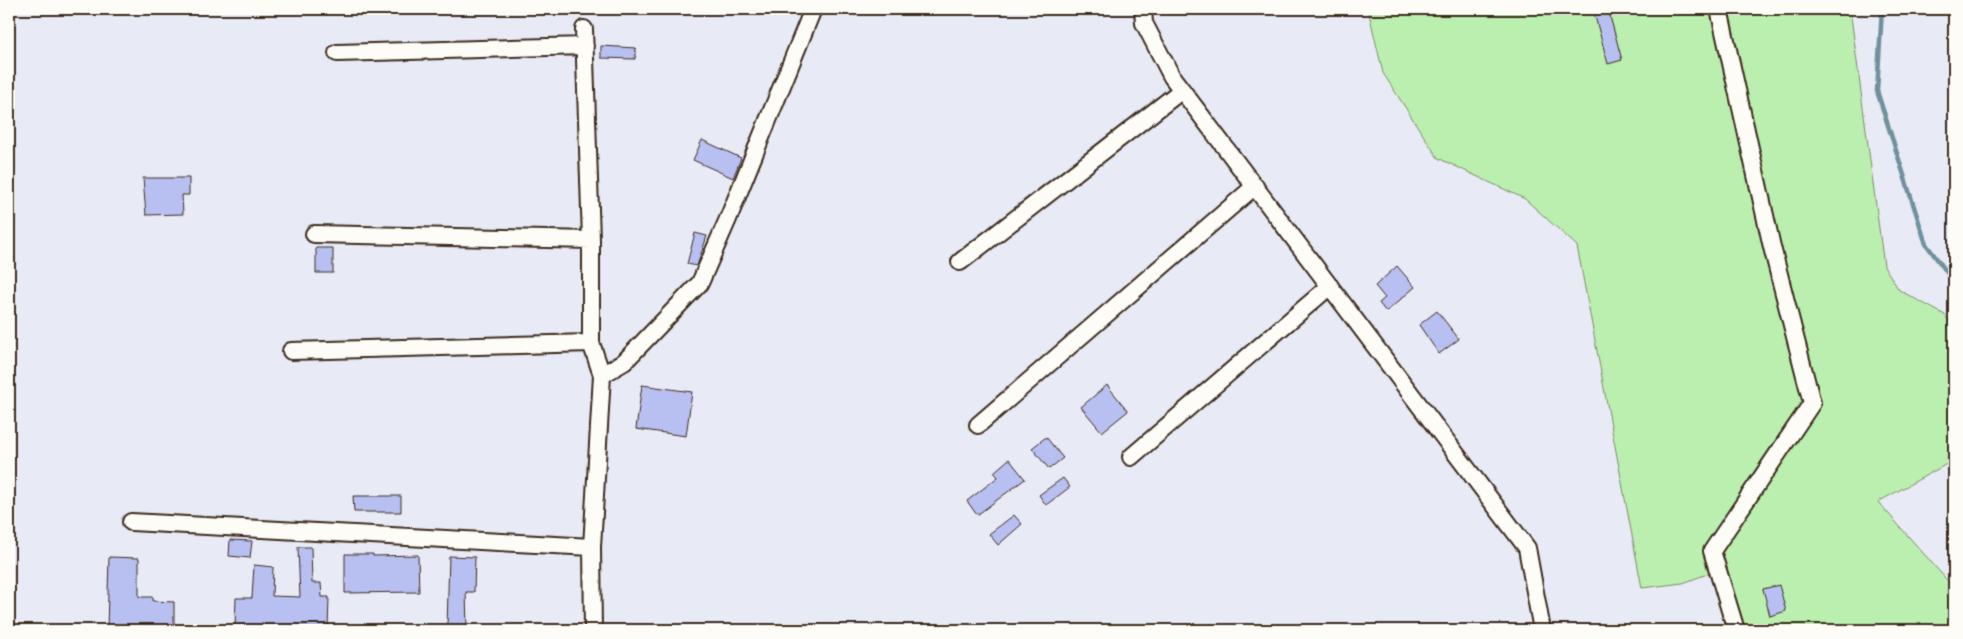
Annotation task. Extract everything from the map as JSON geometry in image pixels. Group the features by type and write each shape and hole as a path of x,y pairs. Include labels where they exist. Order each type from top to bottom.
{"street":[{"path":"602,375 624,362 700,283 813,9"},
{"path":"1143,9 1144,23 1172,77 1527,548 1542,630"},
{"path":"1719,9 1772,247 1812,404 1712,551 1736,630"},
{"path":"584,29 591,344 602,375 592,547 593,630"},
{"path":"337,53 585,46"},
{"path":"960,262 1182,90"},
{"path":"978,425 1254,186"},
{"path":"314,234 590,240"},
{"path":"1131,457 1330,286"},
{"path":"291,351 591,344"},
{"path":"131,522 592,547"}],"green space":[{"path":"1368,9 1850,9 1884,266 1899,290 1945,315 1954,329 1954,460 1878,502 1954,588 1954,630 1744,630 1726,567 1683,583 1642,588 1577,246 1525,199 1438,158 1383,73"}],"building":[{"path":"1593,9 1608,9 1622,60 1608,64"},
{"path":"601,46 636,48 635,59 601,58"},
{"path":"702,140 741,158 733,178 693,160"},
{"path":"143,178 189,178 189,195 182,195 183,214 146,215"},
{"path":"695,233 707,236 697,266 687,264"},
{"path":"316,248 333,248 333,273 316,273"},
{"path":"1397,266 1415,287 1386,312 1379,303 1385,298 1375,286"},
{"path":"1437,311 1459,339 1439,354 1419,325"},
{"path":"642,385 692,392 686,436 636,429"},
{"path":"1107,385 1128,411 1102,432 1081,407"},
{"path":"1046,437 1063,458 1049,469 1032,448"},
{"path":"1009,459 1025,479 977,515 967,501 998,477 994,472"},
{"path":"1063,478 1070,487 1046,505 1039,495"},
{"path":"353,496 401,496 401,512 354,512"},
{"path":"1014,515 1022,524 998,545 989,534"},
{"path":"230,540 252,541 250,558 229,556"},
{"path":"298,547 311,547 312,583 321,583 322,597 329,597 328,629 235,626 236,598 252,598 254,565 273,567 272,596 300,597"},
{"path":"345,554 373,554 373,556 418,555 419,592 345,593"},
{"path":"449,556 475,557 474,592 466,592 467,626 447,627"},
{"path":"109,557 139,558 139,597 153,597 153,601 174,602 174,630 107,630"},
{"path":"1779,585 1786,611 1770,616 1763,589"}],"waterway":[{"path":"1882,9 1877,91 1926,244 1954,282"}]}
